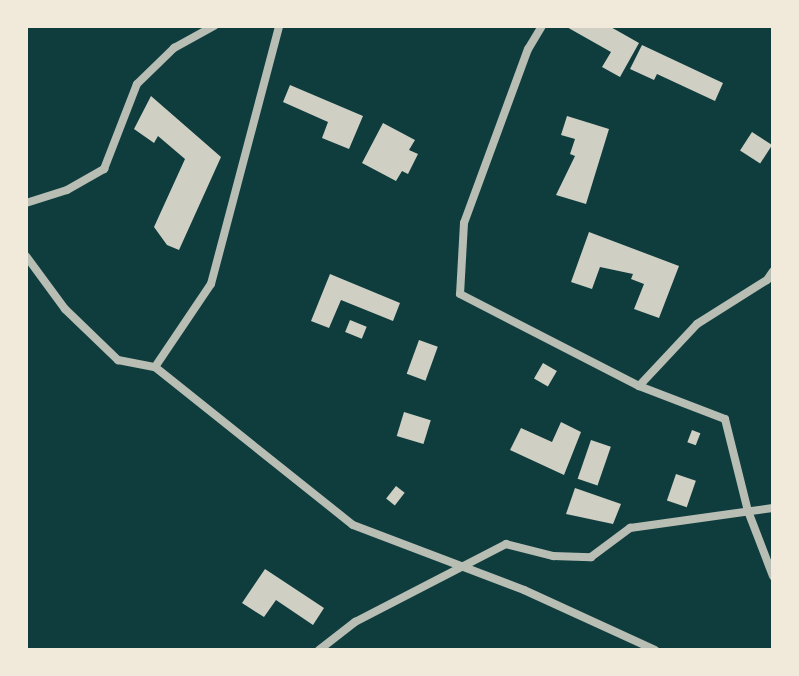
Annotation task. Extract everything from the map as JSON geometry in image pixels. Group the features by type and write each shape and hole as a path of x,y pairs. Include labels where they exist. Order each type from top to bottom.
{"street":[{"path":"26,203 67,190 104,169 137,84 174,48 214,26"},
{"path":"155,367 211,284 279,26"},
{"path":"542,26 528,49 464,223 460,294 639,386 725,419 748,511 773,576"},
{"path":"26,256 65,309 118,360 155,367 353,525 457,568 524,590 655,650"},
{"path":"639,386 697,324 767,280 773,271"},
{"path":"319,650 355,622 506,544 553,556 591,557 630,528 773,508"}],"building":[{"path":"565,26 609,26 639,43 620,77 602,67 611,52"},
{"path":"642,45 723,83 715,101 657,74 654,80 630,69"},
{"path":"290,85 363,116 349,149 322,138 328,122 283,102"},
{"path":"151,96 221,157 179,250 167,245 154,227 185,159 158,136 154,143 134,129"},
{"path":"567,116 609,129 586,204 556,195 575,156 570,154 575,139 561,135"},
{"path":"383,123 415,140 409,150 418,154 408,174 402,171 396,181 362,163"},
{"path":"752,132 772,145 760,164 740,150"},
{"path":"589,232 679,266 659,318 634,309 644,284 631,279 633,274 600,267 592,289 571,282"},
{"path":"330,274 400,303 393,321 341,300 329,328 311,321"},
{"path":"350,320 367,327 362,339 345,332"},
{"path":"419,340 438,347 425,381 407,374"},
{"path":"543,363 557,371 548,387 534,379"},
{"path":"404,412 431,420 423,444 397,436"},
{"path":"561,422 581,432 564,475 510,450 521,428 552,442"},
{"path":"692,430 700,433 696,445 687,442"},
{"path":"591,440 611,447 598,486 578,479"},
{"path":"676,474 696,481 687,507 667,500"},
{"path":"396,486 405,493 395,505 386,499"},
{"path":"575,488 621,504 613,524 566,514"},
{"path":"265,569 324,608 313,625 276,600 264,617 242,603"}]}
